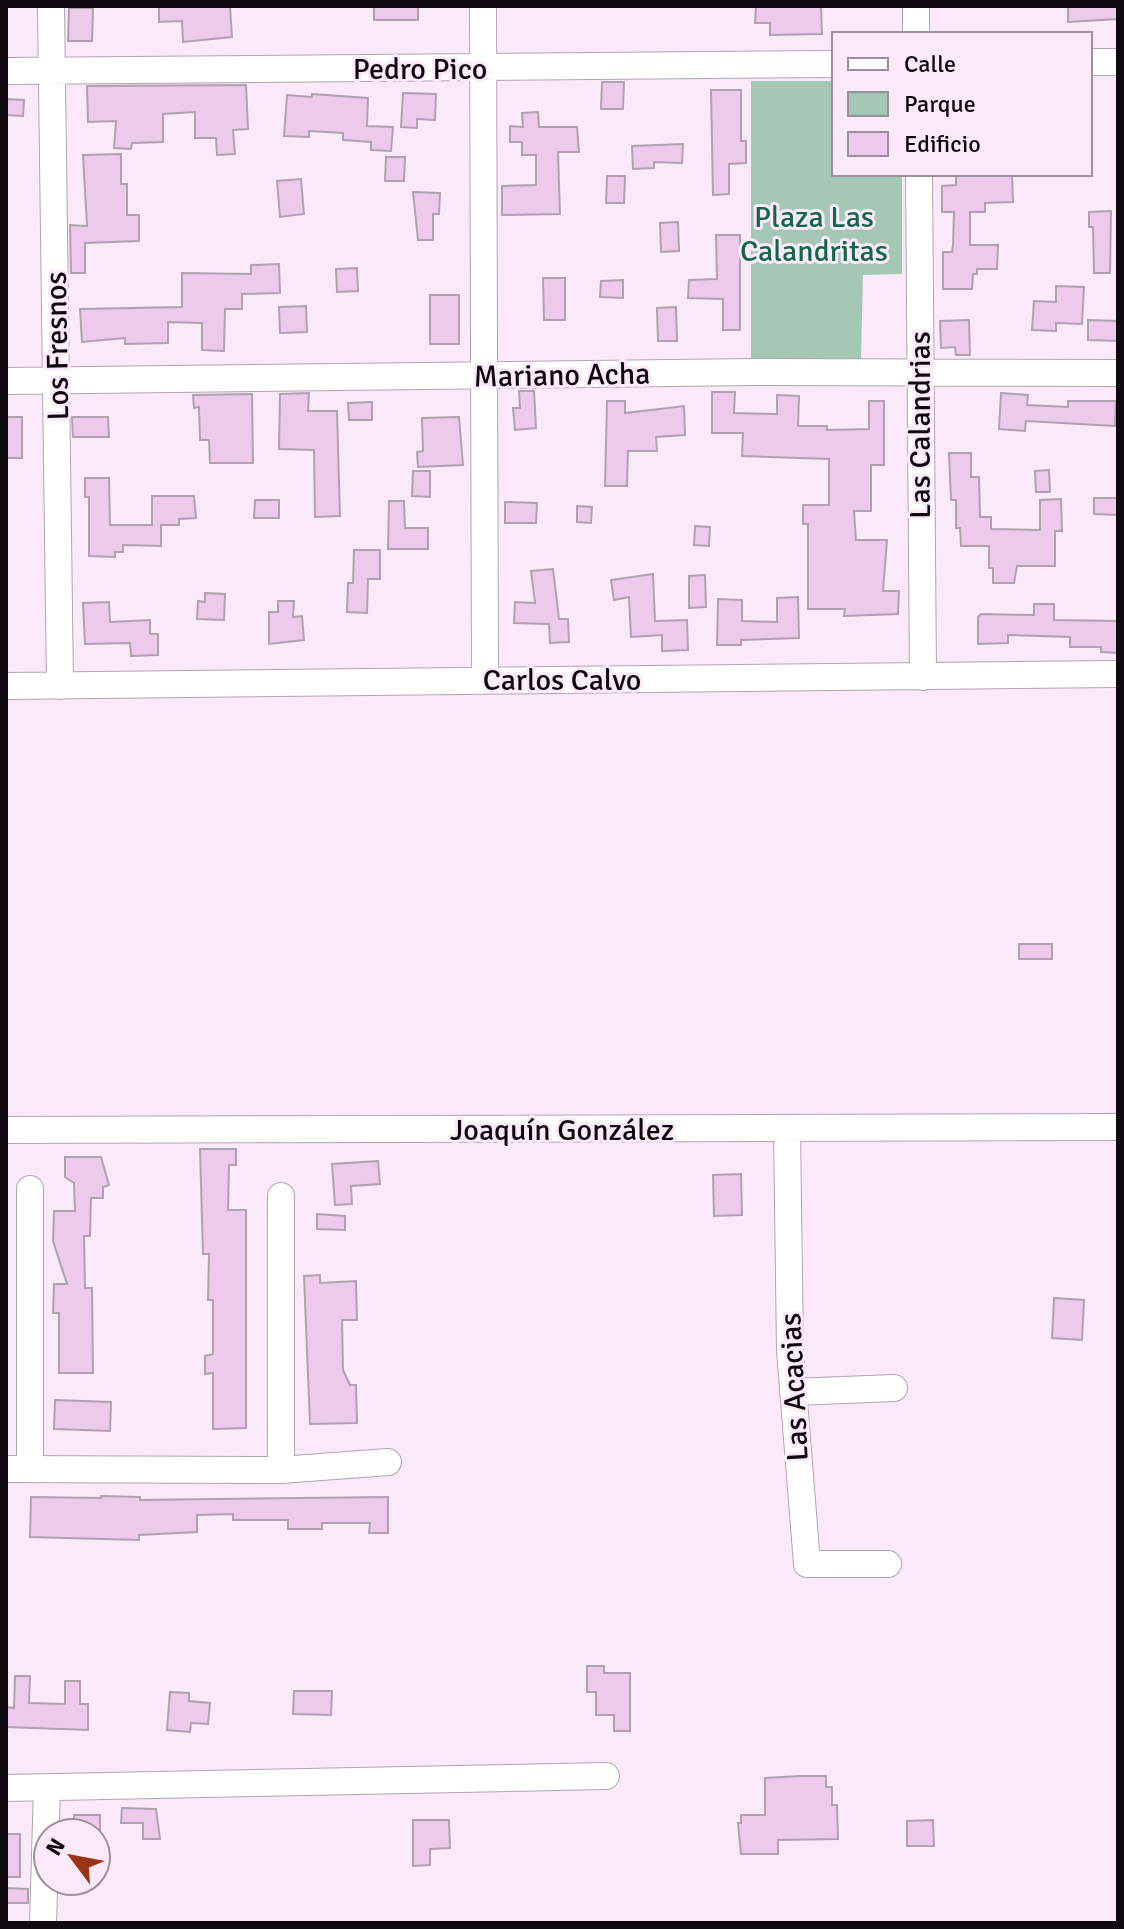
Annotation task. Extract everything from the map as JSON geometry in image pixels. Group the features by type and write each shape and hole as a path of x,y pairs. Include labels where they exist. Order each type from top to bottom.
{"street":[{"name":"Los Fresnos","path":"51,6 60,686"},
{"path":"483,6 485,680"},
{"path":"916,6 916,32"},
{"path":"1092,62 1118,62"},
{"name":"Pedro Pico","path":"6,71 832,64"},
{"name":"Las Calandrias","path":"919,176 923,677"},
{"name":"Mariano Acha","path":"6,381 754,372 1118,373"},
{"name":"Carlos Calvo","path":"6,686 1118,674"},
{"name":"Joaquín González","path":"6,1130 1118,1127"},
{"name":"Las Acacias","path":"787,1128 793,1392 807,1564 888,1564"},
{"path":"30,1189 18,1469 281,1470 388,1462"},
{"path":"281,1196 281,1470"},
{"path":"793,1392 894,1388"},
{"path":"6,1788 606,1776"},
{"path":"43,1923 47,1788"}],"green space":[{"name":"Plaza Las Calandritas","path":"751,81 832,81 832,176 902,176 902,274 863,275 861,359 751,359"}],"building":[{"path":"159,6 230,6 232,37 183,42 182,21 159,22"},
{"path":"374,6 418,6 418,20 374,20"},
{"path":"756,6 821,6 822,34 770,35 770,23 755,23"},
{"path":"1068,6 1118,6 1118,19 1068,22"},
{"path":"69,8 93,8 92,41 68,41"},
{"path":"602,82 624,82 623,109 601,109"},
{"path":"246,85 248,129 233,130 235,154 217,155 216,138 195,138 195,112 163,114 163,142 132,143 131,149 114,148 116,121 88,122 87,86"},
{"path":"711,90 741,90 741,141 746,141 746,163 729,164 729,194 713,195"},
{"path":"403,93 436,94 435,120 417,119 417,128 401,127"},
{"path":"312,94 368,98 367,126 393,127 391,151 371,150 371,142 343,140 343,133 309,131 309,137 284,136 287,95 312,97"},
{"path":"6,99 24,100 23,116 6,115"},
{"path":"538,112 539,127 577,127 579,152 558,152 560,214 502,215 502,186 536,185 536,155 522,155 522,142 510,142 510,126 523,127 522,113"},
{"path":"683,144 682,163 654,162 654,168 633,169 632,146"},
{"path":"121,154 121,184 127,184 127,215 139,215 139,241 85,243 85,273 71,273 70,225 87,226 83,155"},
{"path":"386,157 405,157 404,181 385,181"},
{"path":"607,176 625,176 624,203 606,203"},
{"path":"956,176 1012,176 1013,202 985,203 985,212 970,212 970,245 998,245 997,269 977,269 977,274 973,274 972,289 943,289 943,252 952,252 954,212 942,212 942,186 956,185"},
{"path":"301,179 304,214 280,217 277,181"},
{"path":"413,192 440,193 439,214 433,214 433,240 418,240"},
{"path":"1111,211 1110,273 1094,273 1093,227 1089,227 1089,212"},
{"path":"678,222 679,251 661,252 660,223"},
{"path":"716,235 740,235 740,330 723,330 723,299 688,298 689,280 717,279"},
{"path":"279,264 280,293 242,294 242,309 225,309 224,351 202,350 202,323 168,322 168,343 125,344 125,338 82,342 80,309 182,307 182,273 251,274 251,265"},
{"path":"357,268 358,291 337,292 336,269"},
{"path":"543,278 565,278 565,320 544,320"},
{"path":"623,280 623,298 600,297 601,281"},
{"path":"1056,286 1084,287 1082,324 1056,323 1056,331 1032,330 1034,301 1056,302"},
{"path":"430,295 459,295 459,344 430,344"},
{"path":"306,306 307,332 280,333 279,307"},
{"path":"676,307 677,341 658,341 657,308"},
{"path":"969,320 970,355 956,355 955,347 941,348 940,321"},
{"path":"1088,320 1118,321 1118,341 1088,340"},
{"path":"519,391 534,391 536,428 515,430 513,408 520,408"},
{"path":"712,392 735,392 734,413 777,414 777,395 799,396 798,426 827,426 827,430 869,429 869,401 884,401 884,465 871,465 871,511 854,511 856,540 887,540 883,591 899,591 898,614 844,616 845,609 808,609 808,524 803,524 803,505 829,505 829,459 742,456 743,433 712,433"},
{"path":"309,393 308,411 337,411 340,516 315,517 314,450 279,449 280,394"},
{"path":"1001,393 1028,395 1027,405 1068,407 1068,401 1116,401 1115,426 1026,421 1025,431 999,429"},
{"path":"252,394 253,463 210,463 209,440 200,440 199,407 194,408 193,395"},
{"path":"607,401 625,401 625,413 684,406 685,435 656,437 657,451 628,451 627,486 605,486"},
{"path":"372,402 372,420 349,420 348,403"},
{"path":"6,417 22,417 22,458 6,458"},
{"path":"72,417 108,417 109,437 73,437"},
{"path":"459,417 463,465 418,467 417,452 423,451 422,418"},
{"path":"949,453 971,453 971,477 979,477 980,517 991,517 991,529 1040,530 1040,500 1061,499 1062,531 1055,531 1055,566 1017,566 1014,583 993,583 989,546 961,546 960,528 956,528 956,500 951,500"},
{"path":"1049,470 1050,492 1036,492 1035,471"},
{"path":"413,471 430,471 430,497 412,496"},
{"path":"85,478 109,478 110,525 152,525 152,496 194,496 196,518 179,519 179,525 161,525 161,546 123,545 123,552 115,552 115,557 89,556 89,497 85,497"},
{"path":"1094,498 1118,498 1118,515 1094,514"},
{"path":"255,500 279,500 279,518 254,518"},
{"path":"389,501 404,501 405,528 428,528 428,549 388,549"},
{"path":"505,502 537,503 536,523 505,523"},
{"path":"577,506 592,507 591,523 577,522"},
{"path":"695,526 710,527 709,546 694,545"},
{"path":"354,550 380,550 380,579 368,579 367,613 347,612 348,583 353,583"},
{"path":"553,569 559,619 568,619 569,642 550,643 549,624 514,623 515,602 535,603 531,571"},
{"path":"653,574 655,621 687,620 688,650 662,651 662,635 631,637 629,597 614,600 611,580"},
{"path":"705,575 706,607 689,608 689,576"},
{"path":"205,593 225,594 224,620 197,619 198,601 205,602"},
{"path":"798,597 799,638 741,640 741,645 717,645 718,599 742,600 742,621 777,622 777,598"},
{"path":"278,601 294,601 293,617 302,616 304,640 269,644 269,612 278,612"},
{"path":"109,602 110,622 150,620 150,634 158,634 158,655 131,656 130,643 85,644 83,603"},
{"path":"1034,604 1054,604 1054,620 1118,621 1118,653 1101,652 1101,647 1070,647 1070,637 1008,635 1008,643 978,644 978,617 981,614 1034,615"},
{"path":"1019,944 1052,944 1052,959 1019,959"},
{"path":"200,1149 236,1149 236,1165 229,1165 228,1210 246,1210 246,1428 213,1429 213,1373 205,1374 205,1356 213,1354 213,1300 208,1300 209,1254 203,1254"},
{"path":"65,1157 101,1157 109,1185 103,1187 103,1198 91,1198 90,1236 84,1236 85,1288 92,1288 93,1373 59,1373 59,1313 53,1313 54,1284 67,1284 53,1241 54,1211 75,1211 74,1183 65,1177"},
{"path":"378,1161 380,1184 351,1186 352,1204 335,1205 332,1164"},
{"path":"741,1174 742,1215 714,1216 713,1175"},
{"path":"317,1214 345,1216 345,1230 317,1229"},
{"path":"320,1275 320,1283 356,1281 357,1320 342,1320 343,1370 350,1385 356,1385 357,1423 310,1424 304,1276"},
{"path":"1054,1298 1084,1300 1082,1340 1052,1338"},
{"path":"55,1400 111,1402 110,1431 54,1429"},
{"path":"31,1497 140,1497 140,1500 388,1497 388,1533 369,1533 370,1523 322,1523 322,1529 288,1529 288,1520 233,1520 233,1514 197,1515 197,1532 139,1535 139,1540 30,1537"},
{"path":"587,1666 604,1666 604,1673 630,1673 630,1731 614,1731 614,1715 596,1715 596,1692 587,1692"},
{"path":"15,1676 30,1676 29,1703 65,1704 65,1681 80,1681 80,1704 88,1704 88,1730 6,1727 6,1707 14,1708"},
{"path":"294,1691 332,1691 331,1715 293,1714"},
{"path":"170,1692 189,1693 189,1701 210,1703 208,1724 191,1723 190,1732 167,1730"},
{"path":"826,1776 826,1787 832,1787 832,1805 837,1805 838,1839 778,1840 778,1854 741,1854 738,1823 741,1823 741,1815 765,1815 765,1778"},
{"path":"122,1808 156,1809 160,1839 143,1839 143,1823 121,1823"},
{"path":"74,1815 100,1815 100,1817"},
{"path":"413,1820 449,1820 450,1848 430,1849 430,1865 413,1866"},
{"path":"933,1820 934,1846 907,1846 907,1821"},
{"path":"6,1834 20,1834 20,1877 6,1877"},
{"path":"6,1888 28,1889 28,1903 6,1903"}]}
